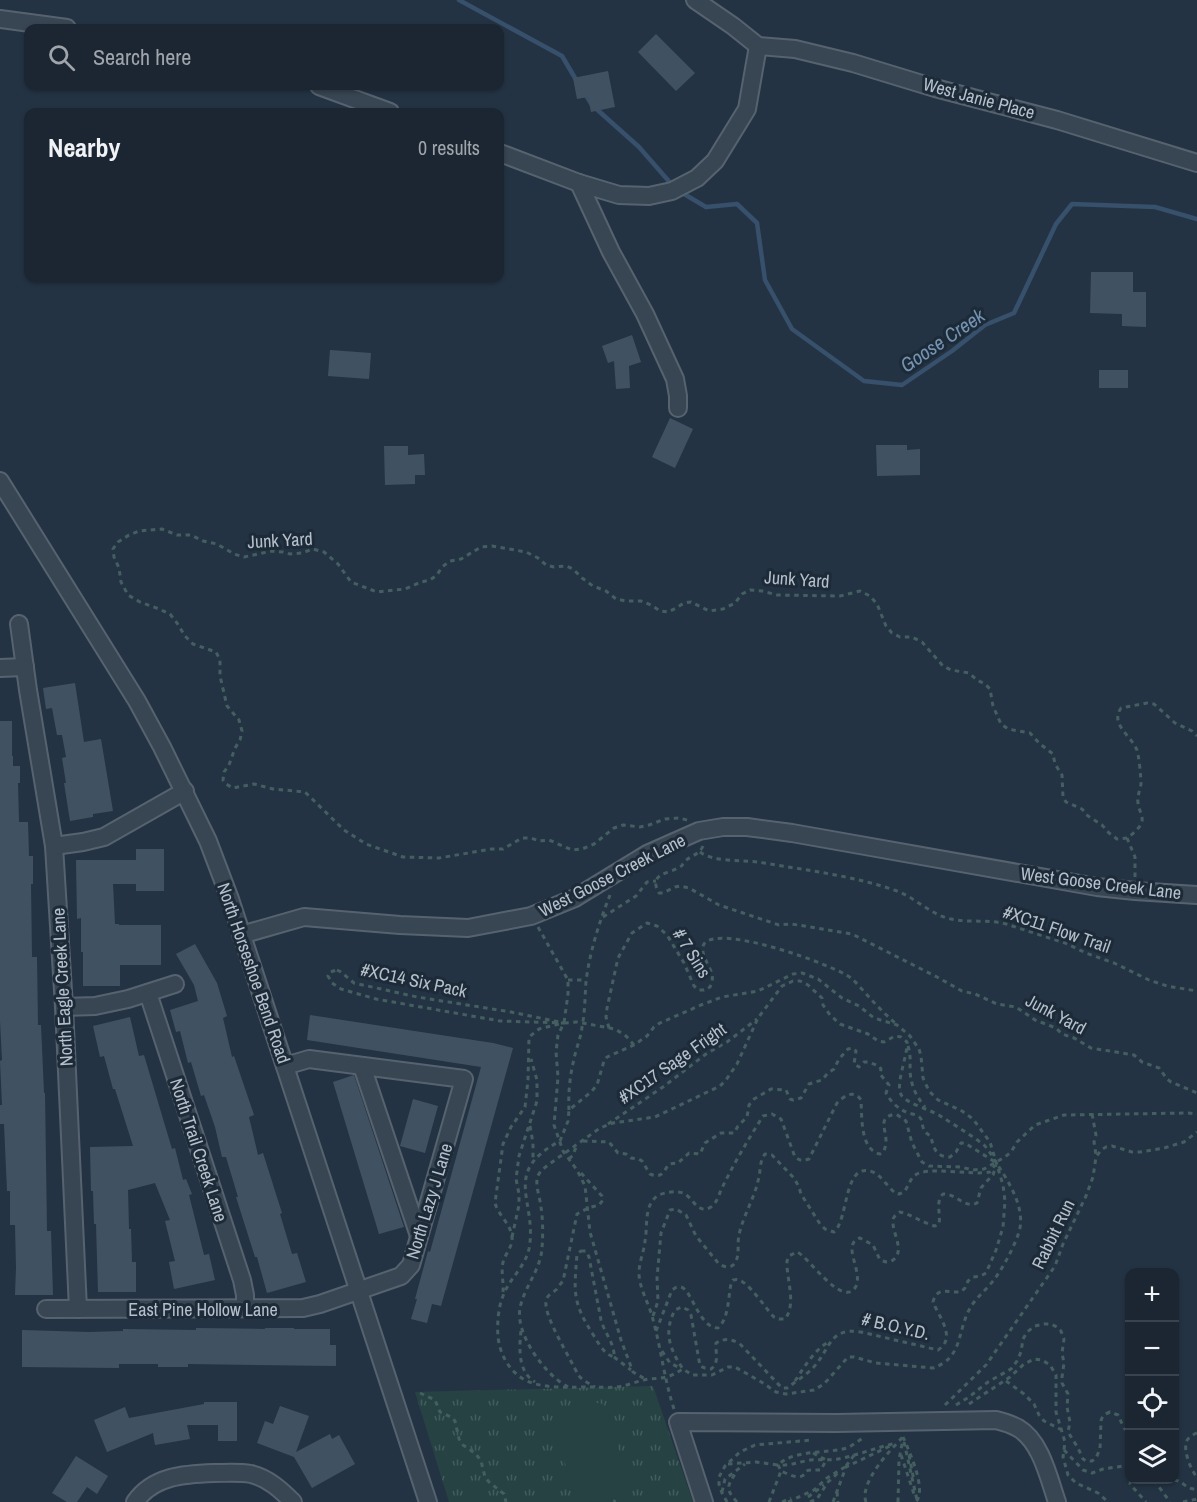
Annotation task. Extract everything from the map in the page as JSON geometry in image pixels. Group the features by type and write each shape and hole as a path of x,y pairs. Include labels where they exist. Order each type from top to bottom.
{"street":[{"path":"504,155 579,183 619,195 649,196 672,191 697,177 715,161 747,109 758,46 695,0"},
{"path":"0,19 38,24"},
{"name":"West Janie Place","path":"758,46 795,49 852,63 935,88 1063,121 1197,164"},
{"path":"330,90 379,108"},
{"path":"579,183 675,378 678,408"},
{"name":"North Horseshoe Bend Road","path":"0,481 136,701 185,791 212,851 230,899 428,1502"},
{"name":"North Eagle Creek Lane","path":"19,624 54,846 78,1309"},
{"path":"0,668 25,667"},
{"path":"54,846 104,837 185,791"},
{"name":"West Goose Creek Lane","path":"241,935 303,917 468,928 531,916 575,898 647,854 699,831 723,827 747,827 792,833 1097,887 1197,895"},
{"path":"64,1007 95,1006 128,999 175,984"},
{"name":"North Trail Creek Lane","path":"148,993 242,1280 244,1308"},
{"path":"285,1066 309,1059 362,1066 419,1236"},
{"name":"North Lazy J Lane","path":"358,1291 401,1276 411,1265 464,1079 362,1066"},
{"name":"East Pine Hollow Lane","path":"46,1309 303,1308 358,1291"},
{"path":"704,1502 678,1422 836,1423 946,1416 996,1420 1020,1429 1033,1441 1041,1456 1057,1502"},
{"path":"135,1502 157,1482 178,1475 203,1473 253,1474 278,1486 293,1502"}],"path":[{"name":"Junk Yard","path":"699,831 694,821 679,818 665,819 640,827 623,825 614,828 594,844 582,849 572,850 549,840 522,838 502,849 439,858 404,857 366,844 344,830 305,792 273,789 254,784 233,788 223,780 224,772 242,731 239,720 227,706 220,676 220,660 216,652 193,644 170,614 128,595 121,582 114,549 118,542 129,535 139,531 162,529 177,535 191,535 244,557 272,551 290,554 313,549 324,552 338,564 351,582 377,592 405,589 430,580 450,561 461,559 481,547 492,546 526,552 546,565 566,566 593,586 606,591 616,599 641,601 660,611 668,612 684,603 692,602 708,611 723,609 735,603 742,594 750,590 777,595 840,596 860,591 870,596 877,604 886,626 892,633 912,637 922,642 944,666 951,670 969,673 985,684 990,689 993,706 1001,724 1008,729 1030,733 1053,754 1055,764 1062,775 1063,797 1066,802 1082,809 1117,838 1127,838"},
{"path":"1135,891 1135,857 1127,838 1142,821 1137,800 1141,783 1136,748 1117,720 1120,708 1147,703 1154,704 1175,723 1197,736"},
{"name":"#XC11 Flow Trail","path":"656,881 661,874 682,866 700,852 707,857 764,863 858,880 896,890 949,919 996,921 1065,943 1149,980 1167,986 1197,991"},
{"path":"503,1295 526,1257 529,1247 530,1229 525,1182 527,1174 533,1161 546,1149 560,1141 568,1121 568,1098 583,1023 586,980 601,918 618,872"},
{"path":"601,918 636,896 647,882 656,881"},
{"name":"Junk Yard","path":"656,881 658,892 663,893 680,886 689,888 720,905 779,926 798,924 852,934 937,976 962,991 997,1004 1016,1007 1035,1020 1056,1028 1062,1034 1091,1048 1134,1055 1142,1062 1159,1068 1171,1082 1197,1093"},
{"path":"531,916 568,980 564,1023 558,1035 556,1052 558,1077 554,1125 563,1151 603,1200 599,1205 577,1214 562,1281 557,1289 549,1294 545,1304 549,1320 578,1375 596,1387"},
{"name":"# 7 Sins","path":"609,1028 606,1017 607,1008 618,958 632,933 647,923 657,926 667,935 684,963 694,986 699,990 711,987 712,980 712,973 703,949 705,943 711,939 748,941 838,970 852,979 897,1025"},
{"name":"#XC14 Six Pack","path":"337,970 354,984 564,1023 500,1021 376,999 341,989 332,984 328,976 330,972 337,970"},
{"path":"569,1110 597,1085 607,1057 634,1045 660,1023 722,997 758,991 785,976 802,973 818,979 842,998 859,1006 874,1018 897,1025 910,1036 919,1049 923,1078 929,1091 938,1100 973,1119 990,1142 996,1163 993,1175 981,1188 977,1203 972,1206 950,1194 943,1194 939,1197 939,1224 935,1226 926,1224 908,1214 900,1212 895,1215 892,1222 898,1243 898,1254 893,1261 886,1263 880,1260 873,1245 860,1238 853,1242 857,1279 856,1287 852,1291 840,1291 817,1272 802,1254 797,1252 789,1256 787,1261 789,1314 784,1319 774,1317 750,1288 738,1279 733,1280 731,1284 725,1318 723,1324 718,1328 713,1328 708,1324 685,1290 676,1287 672,1290 656,1332"},
{"path":"568,980 586,980"},
{"name":"#XC17 Sage Fright","path":"600,1128 613,1123 656,1117 720,1086 737,1064 758,1018 782,986 793,981 800,981 808,985 822,998 823,1005 840,1024 868,1034 878,1041 884,1042 895,1036 907,1042"},
{"name":"#XC17 Sage Fright","path":"568,1387 547,1371 533,1352 519,1319 520,1307 542,1250 542,1209 537,1179 548,1165 663,1087 758,1018"},
{"path":"512,1238 495,1203 503,1144 525,1107 530,1055 529,1036 539,1029 578,1022 615,1029 634,1045"},
{"path":"907,1042 913,1089 926,1109"},
{"path":"659,1347 670,1363 692,1375 712,1375 728,1367 735,1367 776,1392 786,1394 814,1390 824,1384 848,1358 933,1368 941,1365 957,1348 964,1320 996,1276 1021,1225 1012,1187 986,1147 934,1112 908,1102 902,1096 899,1091 907,1042"},
{"path":"583,1141 609,1142 618,1152 642,1161 650,1174 662,1175 669,1164 678,1163 688,1153 700,1154 705,1143 721,1133 734,1133 747,1117 751,1102 771,1089 786,1090 790,1099 793,1100 801,1098 809,1084 822,1080 825,1075 834,1070 839,1059 848,1049 852,1048 856,1051 856,1066 859,1067 864,1062 868,1062 879,1066 880,1074 889,1085 886,1093 889,1099 904,1111 917,1115 921,1119 922,1129 931,1136 936,1152 942,1157 950,1157 961,1143 965,1143 996,1163"},
{"path":"530,1055 537,1080 537,1101 519,1156 516,1179 519,1205 509,1250 501,1269 504,1283 498,1337 502,1355 510,1368 527,1381 568,1387 616,1388 645,1379 666,1377 683,1369"},
{"path":"678,1422 668,1392 656,1332 639,1274 646,1239 647,1213 657,1196 671,1192 687,1195 698,1208 711,1207 730,1170 763,1116 772,1114 781,1119 795,1157 799,1161 804,1161 809,1159 837,1103 848,1095 854,1095 861,1100 863,1131 874,1153 880,1154 884,1151 885,1118 896,1114 906,1120 912,1143 922,1162 929,1166 961,1167 973,1170 984,1169 996,1163 1011,1152 1017,1142 1035,1125 1064,1115 1197,1114"},
{"name":"Rabbit Run","path":"946,1416 948,1404 986,1365 1055,1266 1093,1177 1096,1135 1092,1114"},
{"path":"529,1125 533,1143 533,1161"},
{"path":"1096,1157 1101,1150 1112,1146 1132,1152 1164,1148 1184,1142 1197,1132"},
{"name":"#XC17 Sage Fright","path":"569,1160 576,1151 577,1145"},
{"path":"652,1318 658,1301 657,1278 661,1233 670,1210 682,1211 696,1236 719,1264 730,1267 737,1257 740,1232 758,1185 761,1160 765,1154 772,1155 794,1178 820,1224 830,1232 837,1229 853,1177 857,1173 863,1171 875,1173 895,1193 899,1194 904,1192 912,1179 921,1171 982,1174 990,1172 996,1163"},
{"name":"# B.O.Y.D.","path":"794,1383 813,1355 841,1332 850,1330 938,1350 942,1348 945,1341 945,1323 933,1302 935,1295 945,1291 962,1292 973,1277 986,1273 1001,1235 1005,1201 996,1163"},
{"path":"578,1170 585,1186 590,1232 621,1340 633,1372"},
{"path":"614,1357 614,1349 603,1329 589,1257 586,1251 581,1251 577,1254 574,1290 583,1320 600,1346 609,1355 645,1379"},
{"path":"683,1369 673,1354 669,1340 671,1318 675,1310 682,1307 691,1315 700,1366 711,1369 717,1359 716,1343 723,1339 731,1340 739,1343 782,1388 787,1388 812,1369 824,1355 831,1340"},
{"path":"946,1416 957,1404 1011,1369 1021,1352 1023,1339 1027,1332 1035,1326 1051,1324 1061,1331 1064,1339 1062,1383 1068,1394 1067,1407 1070,1422 1068,1432 1083,1459 1092,1461 1096,1458 1100,1449 1101,1421 1106,1414 1110,1412 1118,1415 1126,1430"},
{"path":"522,1329 520,1358 530,1379 539,1384"},
{"path":"946,1416 963,1408 1005,1380 1024,1364 1034,1359 1042,1360 1050,1365 1056,1375 1056,1412 1065,1443 1063,1457 1068,1475 1076,1483 1098,1492 1108,1502"},
{"path":"1005,1380 1034,1404 1044,1421 1062,1430"},
{"path":"420,1393 435,1400 440,1412 452,1417 463,1445 476,1454 481,1461 484,1477 504,1494 506,1502"},
{"path":"1197,1433 1187,1440 1185,1445 1189,1463 1197,1477"},
{"path":"893,1438 903,1437"},
{"path":"866,1502 864,1497 868,1484 887,1454 903,1437"},
{"path":"903,1437 914,1462 914,1470"},
{"path":"898,1502 903,1437"},
{"path":"903,1437 919,1488 920,1498 916,1502"},
{"path":"778,1465 796,1456 848,1447 863,1438 853,1439"},
{"path":"728,1502 722,1493 719,1477 740,1452 754,1445 822,1439"},
{"path":"728,1464 756,1462 783,1465 810,1460 825,1462 897,1443"},
{"path":"809,1495 837,1472 897,1443"},
{"path":"906,1445 916,1502"},
{"path":"1064,1450 1083,1470 1092,1473 1102,1468 1125,1466"},
{"path":"813,1453 825,1462"},
{"path":"835,1502 846,1467 855,1454"},
{"path":"900,1454 916,1502"},
{"path":"778,1465 781,1471 800,1477 810,1470 821,1470 825,1462"},
{"path":"722,1493 725,1479 745,1464"},
{"path":"782,1502 809,1495 846,1467"},
{"path":"770,1501 781,1471"},
{"path":"733,1475 728,1490 737,1502"},
{"path":"1179,1481 1191,1489 1197,1487"},
{"path":"809,1495 809,1502 817,1500 828,1482"},
{"path":"1130,1484 1146,1502"},
{"path":"1157,1484 1170,1502"},
{"path":"835,1502 837,1490"},
{"path":"1183,1502 1197,1499"}],"green space":[{"path":"653,1386 693,1502 449,1502 415,1392"},
{"path":"588,1401 602,1404 607,1410 628,1481 626,1488 617,1497 603,1501 579,1502 575,1496 554,1426 558,1414 566,1408"}],"building":[{"path":"656,34 695,73 676,91 638,52"},
{"path":"608,71 615,107 591,112 588,97 577,99 573,78"},
{"path":"1091,272 1133,272 1133,292 1146,292 1146,327 1122,326 1122,314 1090,313"},
{"path":"632,335 641,362 629,366 630,388 616,389 614,361 608,363 602,346"},
{"path":"330,350 371,353 369,379 328,376"},
{"path":"1099,370 1128,370 1128,388 1099,388"},
{"path":"670,418 693,429 675,468 652,457"},
{"path":"876,445 907,445 907,450 920,449 920,475 877,476"},
{"path":"384,446 408,446 408,455 424,454 425,475 415,475 415,484 385,485"},
{"path":"75,683 84,742 101,739 113,811 70,821 64,783 66,783 62,758 66,757 62,735 57,735 52,708 46,709 43,688"},
{"path":"0,721 12,721 13,766 20,766 19,822 28,822 29,856 33,856 32,957 37,957 38,1025 41,1025 45,1093 47,1231 51,1231 53,1295 15,1295 15,1225 10,1225 10,1191 7,1191 4,1124 0,1124 0,1105 2,1105 0,1061 2,1060"},
{"path":"136,849 164,849 164,891 136,891 136,884 113,884 115,924 161,925 161,965 120,965 120,986 83,986 81,918 77,919 76,860 136,860"},
{"path":"195,944 217,983 227,1016 223,1018 232,1057 234,1056 254,1115 249,1117 258,1155 263,1153 292,1254 297,1253 306,1282 267,1293 236,1197 238,1197 226,1157 222,1157 204,1095 201,1096 191,1062 188,1063 180,1031 176,1032 170,1010 198,1001 194,985 176,954"},
{"path":"310,1015 513,1048 441,1306 432,1304 427,1323 411,1319 417,1299 415,1299 481,1067 307,1040"},
{"path":"130,1017 139,1056 144,1055 172,1149 175,1148 183,1180 186,1179 192,1194 189,1195 204,1255 209,1254 215,1280 174,1289 169,1262 175,1261 165,1221 170,1220 155,1183 128,1190 132,1262 136,1262 136,1292 98,1292 90,1147 133,1146 104,1056 100,1057 93,1026"},
{"path":"354,1075 404,1227 379,1234 333,1082"},
{"path":"413,1099 438,1106 425,1153 400,1146"},
{"path":"196,1328 330,1329 330,1345 336,1345 336,1366 188,1364 188,1367 158,1367 158,1364 119,1364 119,1368 22,1367 22,1330 89,1332 123,1331 123,1329 196,1330"},
{"path":"204,1402 237,1402 237,1441 218,1441 218,1425 187,1425 190,1439 155,1445 153,1433 107,1452 94,1420 125,1407 129,1418 204,1404"},
{"path":"280,1406 309,1416 296,1452 330,1434 332,1439 339,1435 355,1464 312,1488 294,1457 257,1443 265,1421 273,1424"},
{"path":"76,1456 108,1476 97,1494 87,1487 77,1502 67,1502 52,1493"}],"waterway":[{"name":"Goose Creek","path":"459,0 503,24"},
{"name":"Goose Creek","path":"504,24 562,56 578,83"},
{"name":"Goose Creek","path":"584,92 592,105 639,147 673,186"},
{"name":"Goose Creek","path":"679,191 706,207 737,204 757,223 765,280 792,329 864,381 902,385 985,325 1014,313 1056,224 1072,204 1155,207 1197,219"}]}
